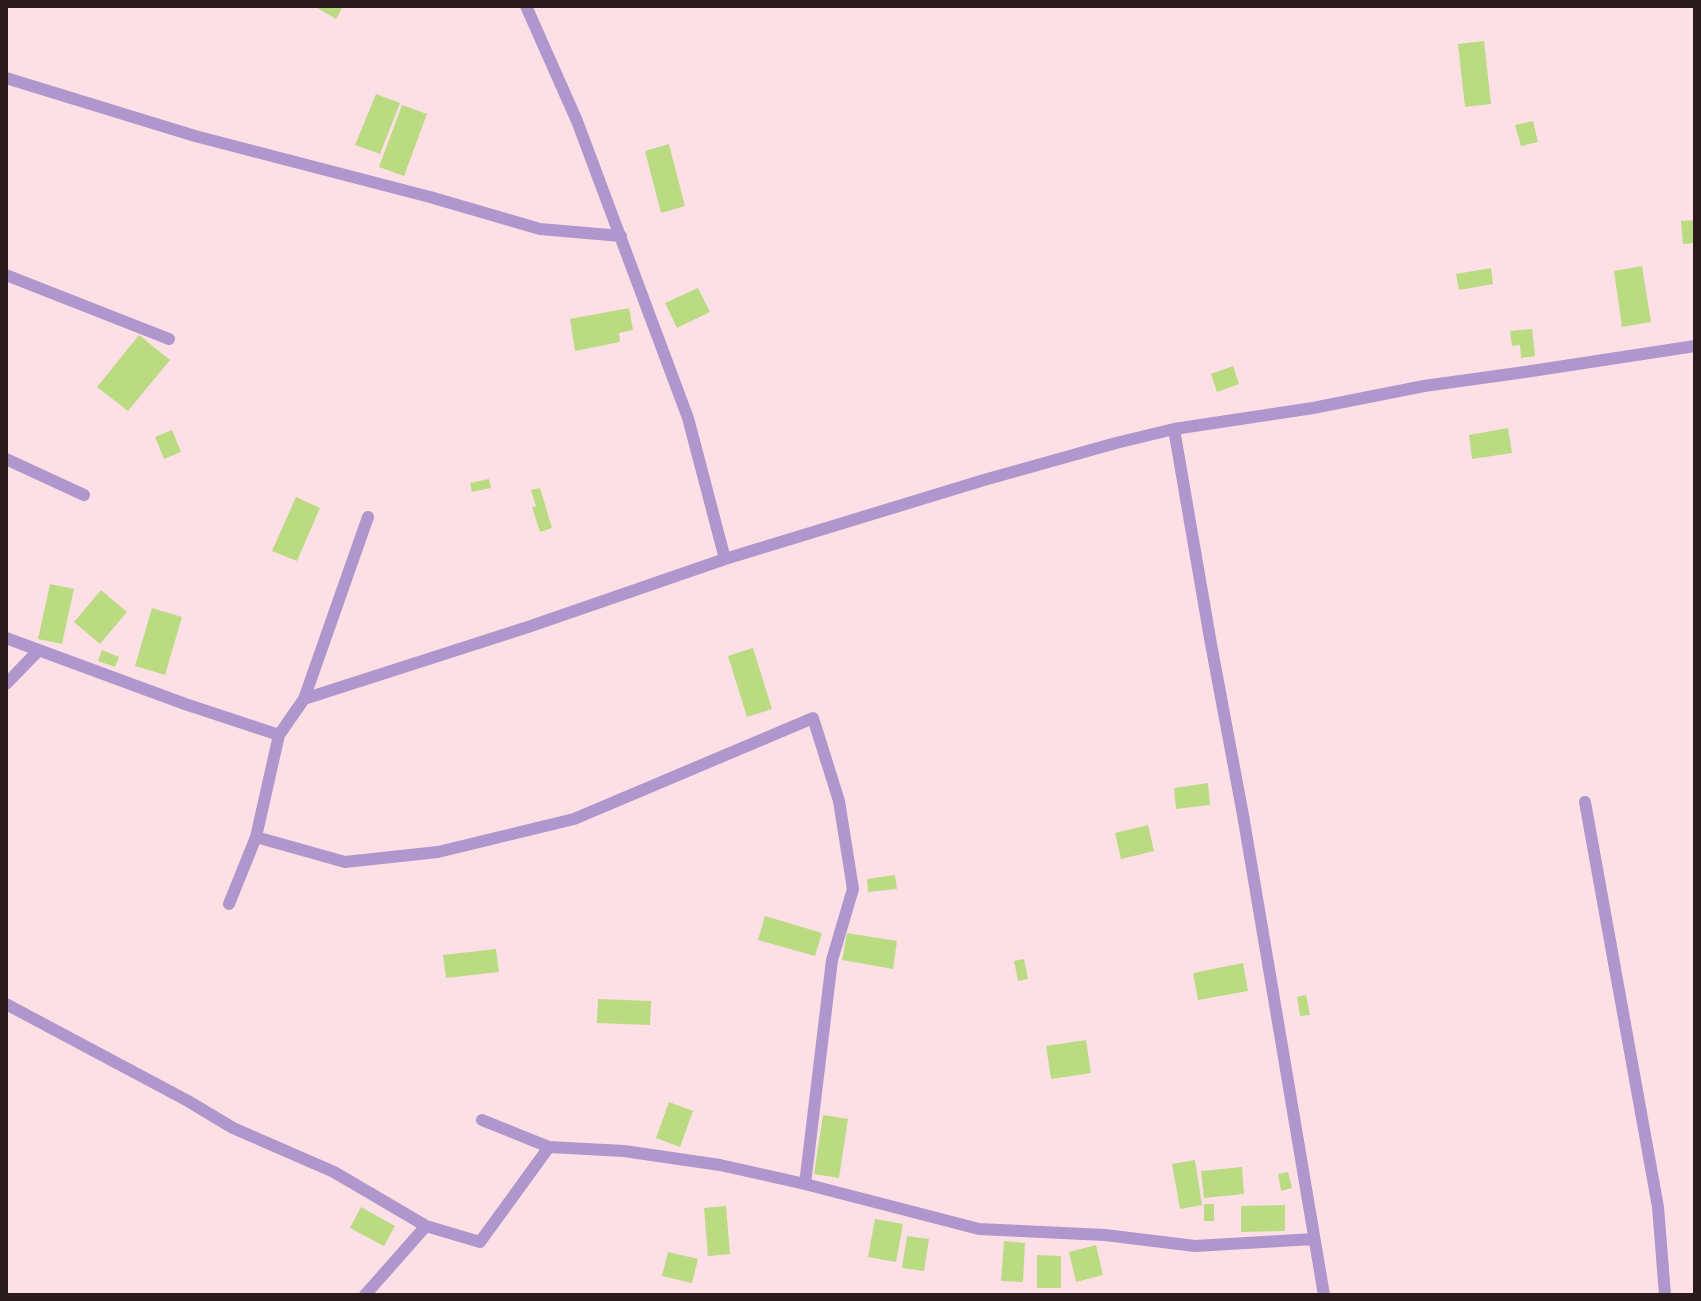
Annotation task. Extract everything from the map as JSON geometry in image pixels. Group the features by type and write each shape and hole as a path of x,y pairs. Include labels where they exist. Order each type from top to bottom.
{"street":[{"path":"526,6 577,121 688,418 725,559"},
{"path":"6,78 195,136 540,229 621,236"},
{"path":"6,275 169,339"},
{"path":"304,699 725,559 984,480 1174,429 1313,408 1424,386 1695,346"},
{"path":"1174,429 1268,957 1324,1295"},
{"path":"6,459 84,495"},
{"path":"229,904 256,837 279,735 304,699 368,517"},
{"path":"6,638 279,735"},
{"path":"6,684 39,650"},
{"path":"256,837 345,862 438,852 574,819 813,718 839,801 853,889 832,960 805,1184"},
{"path":"1585,802 1658,1207 1665,1295"},
{"path":"6,1004 233,1128 334,1172 426,1226 480,1242 549,1147"},
{"path":"482,1120 549,1147 624,1151 720,1165 979,1229 1105,1235 1195,1246 1314,1239"},
{"path":"365,1295 426,1226"}],"building":[{"path":"314,6 343,6 336,19"},
{"path":"1484,41 1491,104 1465,107 1458,44"},
{"path":"376,94 400,103 380,154 355,145"},
{"path":"402,105 427,114 404,176 379,167"},
{"path":"1533,121 1538,142 1521,146 1515,125"},
{"path":"669,144 685,206 661,213 645,151"},
{"path":"1695,220 1695,243 1683,244 1681,221"},
{"path":"1642,266 1651,322 1622,327 1614,271"},
{"path":"1491,268 1493,284 1459,290 1456,274"},
{"path":"698,288 710,312 677,328 665,303"},
{"path":"629,308 633,330 619,333 620,342 575,351 570,319"},
{"path":"1532,329 1535,356 1521,358 1520,345 1512,346 1510,331"},
{"path":"139,335 170,360 128,411 97,387"},
{"path":"1233,366 1239,384 1217,392 1211,374"},
{"path":"1508,428 1512,453 1472,459 1469,435"},
{"path":"172,430 181,452 164,459 155,437"},
{"path":"489,479 491,488 472,492 470,483"},
{"path":"540,488 552,528 540,532 532,507 536,506 531,490"},
{"path":"296,497 320,508 297,561 272,551"},
{"path":"50,584 74,589 62,644 38,639"},
{"path":"101,590 127,612 100,644 74,622"},
{"path":"152,608 182,617 165,675 135,666"},
{"path":"753,648 772,709 747,717 728,656"},
{"path":"102,650 119,657 115,667 98,661"},
{"path":"1208,783 1210,805 1176,809 1174,788"},
{"path":"1148,825 1154,851 1121,859 1115,833"},
{"path":"895,875 897,889 868,892 867,879"},
{"path":"765,916 822,933 815,956 758,940"},
{"path":"847,933 897,941 893,969 842,960"},
{"path":"496,949 499,972 446,978 443,955"},
{"path":"1024,959 1028,979 1018,981 1014,961"},
{"path":"1243,963 1248,991 1198,1000 1193,973"},
{"path":"1306,995 1310,1015 1300,1016 1297,997"},
{"path":"598,999 651,1001 650,1025 597,1023"},
{"path":"1086,1040 1091,1073 1051,1079 1046,1046"},
{"path":"669,1102 693,1111 680,1147 656,1138"},
{"path":"823,1115 848,1119 839,1178 814,1174"},
{"path":"1195,1160 1202,1205 1180,1209 1172,1164"},
{"path":"1242,1167 1244,1194 1204,1198 1201,1171"},
{"path":"1288,1172 1292,1188 1281,1191 1278,1174"},
{"path":"1204,1204 1214,1204 1214,1221 1204,1221"},
{"path":"1285,1205 1285,1231 1241,1232 1241,1206"},
{"path":"726,1206 730,1254 708,1256 704,1208"},
{"path":"361,1207 395,1226 384,1246 350,1228"},
{"path":"875,1219 903,1224 896,1262 868,1257"},
{"path":"907,1236 929,1239 924,1271 902,1268"},
{"path":"1004,1241 1025,1243 1023,1282 1001,1281"},
{"path":"1096,1245 1103,1275 1076,1282 1069,1252"},
{"path":"668,1252 698,1259 692,1283 662,1276"},
{"path":"1037,1255 1061,1256 1061,1288 1037,1288"}]}
